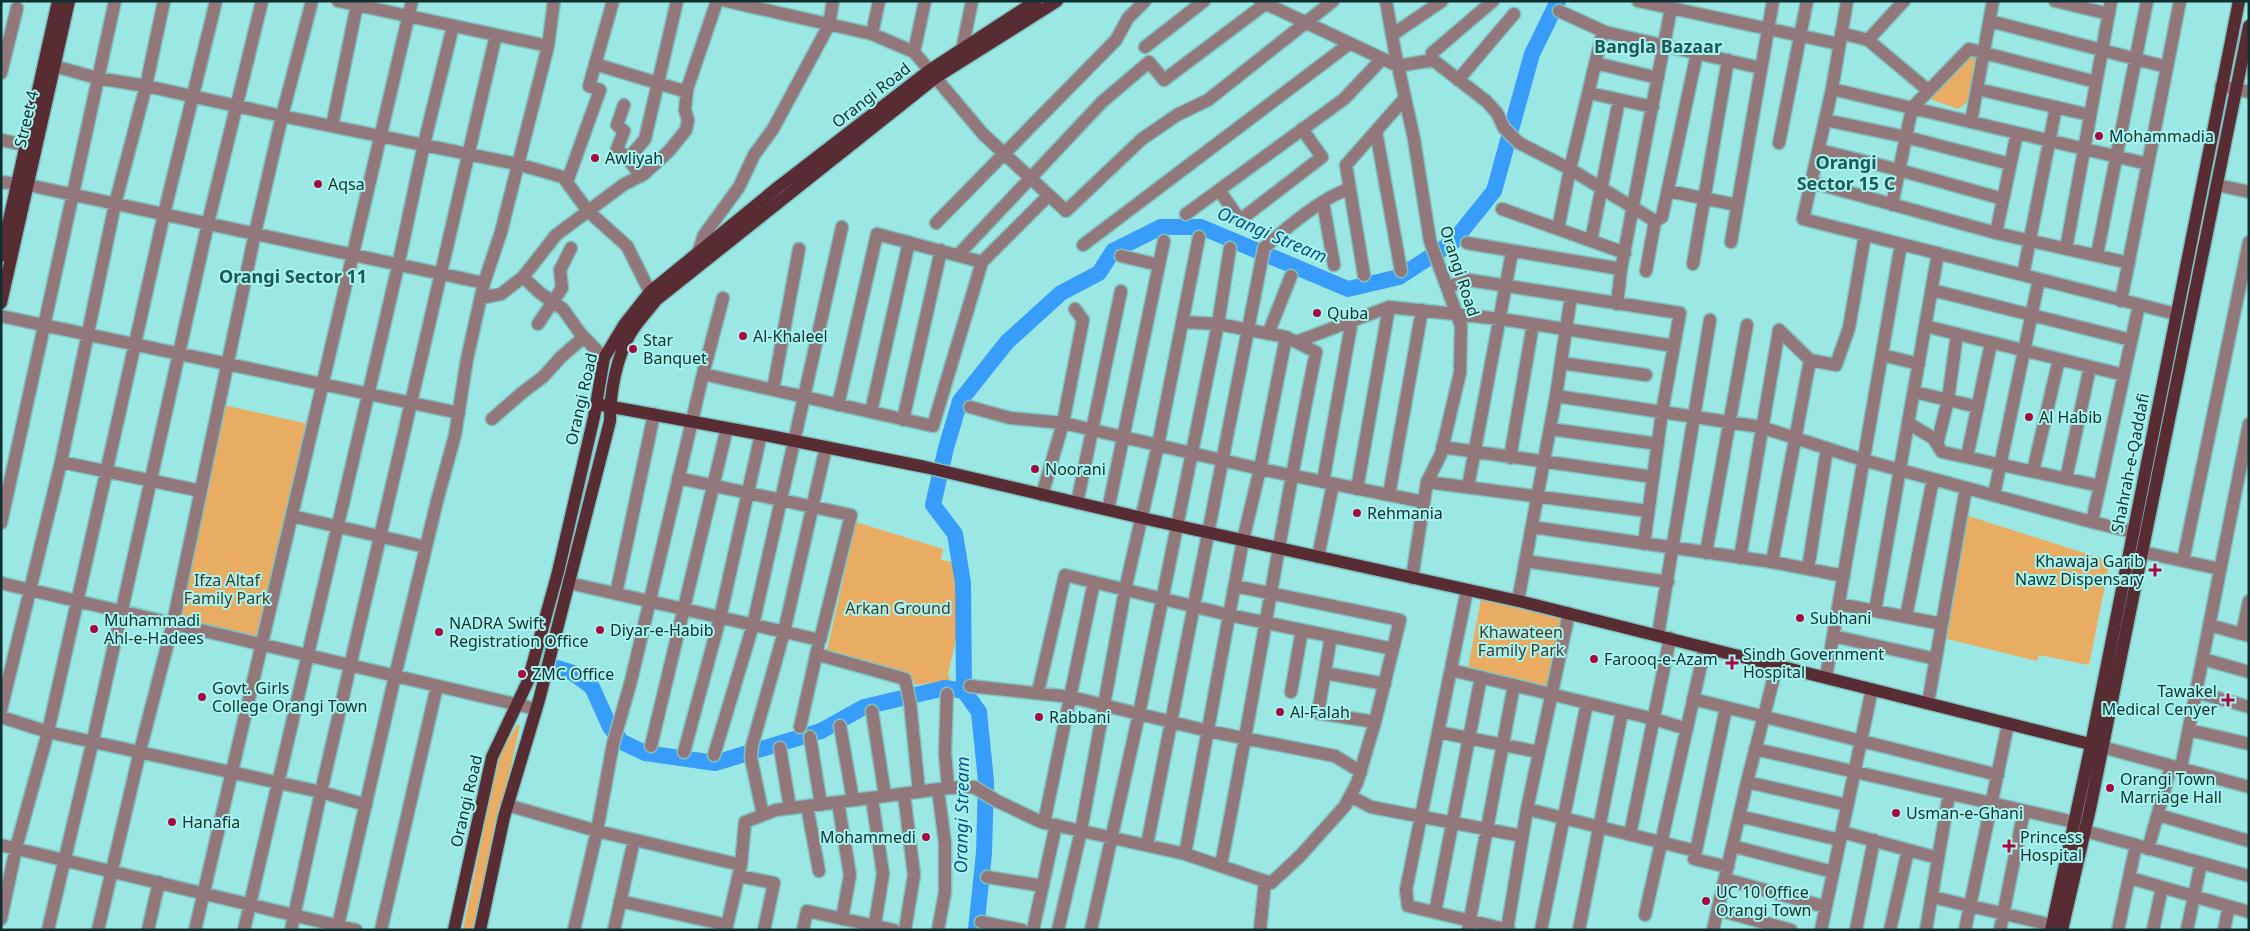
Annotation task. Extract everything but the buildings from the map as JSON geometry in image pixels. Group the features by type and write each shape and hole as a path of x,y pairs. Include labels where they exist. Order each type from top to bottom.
{"main road":[{"name":"Street 4","path":"1,303 22,185 26,145 58,1"},
{"name":"Street 4","path":"1,256 54,66 69,1"},
{"name":"Orangi Road","path":"480,930 507,805 536,709 610,421 610,408 620,355 631,332 656,300 962,50 1036,1"},
{"path":"933,74 1057,1"},
{"name":"Shahrah-e-Qaddafi","path":"2055,928 2085,831 2097,746 2133,532 2239,1"},
{"name":"Shahrah-e-Qaddafi","path":"2055,928 2074,822 2097,746 2142,552 2217,185 2242,91 2249,26"},
{"name":"Orangi Road","path":"454,930 492,757 528,681 558,572 596,404 604,358 624,325 650,292 776,188 933,74"},
{"path":"596,404 761,434 925,467 982,482 1176,526 1518,601 1664,636 2097,746"}],"street":[{"path":"1,523 115,1"},
{"path":"1,710 28,590 61,462 115,204 146,86 164,1"},
{"path":"1,919 16,848 48,732 164,214 216,1"},
{"path":"48,930 93,740 208,223 262,1"},
{"path":"98,930 140,751 173,624 227,364 282,116 312,1"},
{"path":"338,1 548,46"},
{"path":"195,930 412,1"},
{"path":"337,928 395,676 455,436 467,359 484,283 501,232 548,46 554,1"},
{"path":"567,182 600,90 589,86 613,1"},
{"path":"628,159 645,139 676,1"},
{"path":"481,298 501,294 523,277 556,235 623,185 641,176 669,151 686,130 688,120 685,110 687,92 693,68 717,1"},
{"path":"698,253 704,235 740,187 754,156 773,129 829,26 833,1"},
{"path":"872,34 879,1"},
{"path":"914,52 925,1"},
{"path":"962,50 972,1"},
{"path":"936,223 1116,40 1128,18 1145,1"},
{"path":"1145,47 1204,1"},
{"path":"734,2 780,8 829,26 872,34 914,52 983,134 1066,211 1142,139 1177,115 1208,100 1333,1"},
{"name":"Orangi Road","path":"1386,1 1414,139 1430,241 1461,326 1460,373 1442,447 1428,482 1412,578"},
{"path":"1392,36 1442,1"},
{"path":"1493,1 1432,53 1433,60 1498,113 1504,128 1519,143 1570,169 1655,221"},
{"path":"1638,1 1801,35 1868,40 1929,91"},
{"path":"1731,242 1773,1"},
{"path":"1779,143 1807,1"},
{"path":"1847,1 1832,89 1803,219 2176,314"},
{"path":"1868,40 1904,1"},
{"path":"1970,122 1994,1"},
{"path":"2056,1 2110,8 2066,248"},
{"path":"2097,255 2147,1"},
{"path":"2121,300 2180,1"},
{"path":"959,254 1032,179 1102,102 1149,62 1164,80 1264,2 1304,23 1398,66 1433,60"},
{"path":"332,126 357,5"},
{"path":"1,73 16,8"},
{"path":"1617,304 1624,253 1671,8"},
{"path":"1559,11 1603,31 1762,68"},
{"path":"1458,80 1514,14"},
{"path":"1990,21 2167,67"},
{"path":"244,930 398,266 424,144 453,26"},
{"path":"1558,229 1570,169 1603,31"},
{"path":"291,930 410,403 442,274 496,35"},
{"path":"1083,246 1349,44"},
{"path":"1892,205 1912,108 1969,49 2096,82"},
{"path":"1655,221 1662,217 1697,53"},
{"path":"1186,214 1344,99 1382,59"},
{"path":"1693,264 1728,60"},
{"path":"1595,63 1658,78"},
{"path":"596,64 687,92"},
{"path":"54,66 97,78 146,86 517,164 563,177 588,211 627,246 650,292"},
{"path":"2221,86 2242,91"},
{"path":"1832,89 2148,164"},
{"path":"1977,89 2090,115"},
{"path":"1589,93 1652,107"},
{"path":"1364,275 1346,165 1405,98"},
{"path":"1590,241 1619,100"},
{"path":"624,105 618,126 624,130 617,149 628,159 641,176"},
{"path":"2023,275 2056,108"},
{"path":"1825,120 1906,137 2010,164"},
{"path":"1219,190 1240,220 1322,157 1302,129"},
{"path":"1376,131 1401,271"},
{"path":"1996,233 2017,133"},
{"path":"1,140 26,145"},
{"path":"1818,150 2003,199"},
{"path":"1,182 256,233 352,256 484,283"},
{"path":"1811,182 1996,233 2129,263"},
{"path":"2217,185 2249,192"},
{"path":"1147,845 1264,248 1281,232 1337,192 1350,189"},
{"path":"1668,191 1738,205"},
{"path":"703,374 933,426 982,262 1049,195"},
{"path":"1323,202 1334,265"},
{"path":"1502,209 1624,253"},
{"path":"1646,271 1655,221"},
{"path":"714,755 753,625 842,227"},
{"path":"838,405 876,234 959,254 982,262"},
{"path":"1740,558 1779,330 1810,360 1836,364 1849,328 1865,235"},
{"path":"1058,930 1081,831 1126,590 1158,445 1198,237"},
{"path":"1108,510 1164,241"},
{"path":"871,412 909,242"},
{"path":"2183,561 2244,288 2249,242"},
{"path":"1467,243 1622,269"},
{"path":"1826,677 1901,244"},
{"path":"538,324 562,288 560,270 571,248"},
{"path":"1091,930 1139,714 1218,324 1230,248"},
{"path":"773,390 799,249"},
{"path":"904,420 941,250"},
{"path":"1468,487 1501,319 1512,252"},
{"path":"1875,611 1938,253"},
{"path":"1121,256 1158,265"},
{"path":"1268,334 1291,276"},
{"path":"523,277 553,303 563,309 584,337 604,358"},
{"path":"1994,495 2038,279"},
{"path":"1447,287 1469,280 1680,313 1662,412 1644,544"},
{"path":"1932,290 2132,340"},
{"path":"1077,503 1121,291"},
{"path":"1518,601 1556,396 1571,296"},
{"path":"574,930 613,744 631,681 678,478 723,298"},
{"path":"2092,522 2139,305"},
{"path":"1291,339 1389,307 1501,319 1674,346"},
{"path":"1357,489 1389,307"},
{"path":"1042,495 1062,423 1083,320 1075,309"},
{"path":"1390,495 1422,310"},
{"path":"1,316 459,413"},
{"path":"1318,557 1352,320"},
{"path":"1630,835 1654,719 1664,636 1668,582 1696,417 1710,320"},
{"path":"1182,322 1218,324 1291,339 1316,352 1291,475 1246,740 1220,865"},
{"path":"1510,458 1532,324"},
{"path":"1706,553 1747,325"},
{"path":"1925,326 2124,375"},
{"path":"1937,444 1948,400 1958,334"},
{"path":"492,419 543,377 584,337"},
{"path":"1184,854 1243,540 1291,339"},
{"path":"1967,457 1991,342"},
{"path":"1882,355 1918,364"},
{"path":"2033,471 2059,359"},
{"path":"1772,562 1810,360"},
{"path":"1561,363 1646,375"},
{"path":"2066,479 2090,367"},
{"path":"1914,392 1978,407"},
{"path":"1556,396 1761,427 1863,460 2133,532"},
{"path":"970,407 1010,418 1062,423 1260,469 1424,502"},
{"path":"616,594 654,414"},
{"path":"1908,423 1933,438 1942,452 2100,486"},
{"path":"2118,930 2130,878 2142,847 2158,815 2189,730 2249,424"},
{"path":"651,746 727,428"},
{"path":"1550,429 1658,444"},
{"path":"684,752 720,618 761,434"},
{"path":"1442,447 1653,477"},
{"path":"763,815 751,752 784,632 826,448"},
{"path":"1808,569 1827,448"},
{"path":"61,462 201,491"},
{"path":"678,478 851,516 816,654 800,727"},
{"path":"1906,617 1933,479"},
{"path":"1428,482 1648,512"},
{"path":"1928,703 1966,488"},
{"path":"292,516 426,547"},
{"path":"1532,527 1772,562 1844,576"},
{"path":"2142,552 2220,569"},
{"path":"1525,561 1668,582"},
{"path":"1038,692 1065,575 1229,615 1393,649"},
{"path":"1033,930 1043,886 1050,824 1071,697 1094,582"},
{"path":"1,583 536,709"},
{"path":"569,583 649,603 820,640"},
{"path":"620,900 727,927 740,870 745,822 776,810 943,789 974,787 997,801 1050,824 1184,854 1270,883 1300,856 1345,806 1350,796 1361,772 1400,620 1272,592 1235,586"},
{"path":"1467,590 1406,890 1408,906 1435,912 1469,925 1508,930 1527,809 1569,613"},
{"path":"2209,625 2245,635 2249,600"},
{"path":"1839,604 1942,624"},
{"path":"1291,692 1302,630"},
{"path":"1331,636 1318,713 1375,722"},
{"path":"1834,636 1936,659"},
{"path":"1645,916 1705,647"},
{"path":"816,654 905,679 910,702 919,792"},
{"path":"2203,659 2249,672"},
{"path":"1713,930 1747,782 1777,665"},
{"path":"1451,670 1654,719 1687,729"},
{"path":"1325,673 1384,684"},
{"path":"1435,912 1481,677"},
{"path":"1469,925 1514,685"},
{"path":"380,930 437,686"},
{"path":"970,686 1038,692 1104,704 1246,740 1335,756 1361,772"},
{"path":"1821,930 1872,689"},
{"path":"2196,692 2249,707"},
{"path":"938,930 945,883 943,789 947,694"},
{"path":"1693,700 1998,775"},
{"path":"1541,930 1586,703"},
{"path":"1726,708 1694,859 1726,873 1826,907"},
{"path":"872,711 885,796"},
{"path":"1580,930 1622,712"},
{"path":"1,717 48,732 93,740 232,773 279,782 366,805"},
{"path":"1965,930 2008,724"},
{"path":"840,726 853,800"},
{"path":"2189,730 2249,744"},
{"path":"1438,732 1539,752"},
{"path":"810,738 821,804"},
{"path":"2097,746 2249,787"},
{"path":"780,748 790,808"},
{"path":"1755,749 2074,822"},
{"path":"1747,782 1848,805"},
{"path":"904,794 914,875 905,930"},
{"path":"1926,930 1949,794"},
{"path":"1350,796 1371,807 1522,836"},
{"path":"872,798 883,874 874,928"},
{"path":"838,802 850,875 842,919"},
{"path":"507,805 740,870 774,883 764,930"},
{"path":"807,806 819,871"},
{"path":"1527,809 1696,852"},
{"path":"2000,930 2024,811"},
{"path":"2158,815 2249,841"},
{"path":"1739,816 1841,836 1874,840 1938,858"},
{"path":"2085,831 2249,876"},
{"path":"614,930 634,840"},
{"path":"1856,930 1874,840"},
{"path":"1,845 295,914 337,928 356,930"},
{"path":"1732,846 1833,872"},
{"path":"1890,930 1908,850"},
{"path":"2187,930 2201,863"},
{"path":"987,877 1043,886"},
{"path":"2130,878 2249,912"},
{"path":"1260,930 1265,881"},
{"path":"148,930 159,882"},
{"path":"2153,930 2162,887"},
{"path":"1932,897 2055,928"},
{"path":"2224,930 2229,906"},
{"path":"1718,910 1791,930"},
{"path":"803,930 807,911 874,928 894,930"},
{"path":"981,922 1022,930"}],"green space":[{"path":"1969,54 1979,57 1971,94 1964,105 1958,109 1927,98"},
{"name":"Ifza Altaf Family Park","path":"219,404 313,425 262,644 173,623"},
{"path":"1965,515 2110,561 2089,665 2039,655 2037,661 1947,639"},
{"name":"Arkan Ground","path":"856,522 943,549 941,560 953,562 958,592 958,624 948,675 950,680 915,685 911,675 827,651"},
{"name":"Khawateen Family Park","path":"1482,593 1569,613 1553,688 1468,668"},
{"path":"518,724 520,726 474,930 463,930 499,755"}],"waterway":[{"name":"Orangi Stream","path":"976,930 984,853 986,781 979,712 964,691 963,583 955,534 933,505 946,448 960,401 1007,342 1061,293 1099,273 1113,251 1161,227 1201,227 1348,289 1399,277 1453,242 1494,191 1532,54 1558,1"},
{"path":"557,668 573,673 592,687 610,727 622,742 645,753 715,763 821,731 864,707 945,688 964,691"}],"place":[{"name":"Mohammadia","path":"2099,136"},
{"name":"Awliyah","path":"595,158"},
{"name":"Aqsa","path":"318,184"},
{"name":"Quba","path":"1317,313"},
{"name":"Al-Khaleel","path":"743,336"},
{"name":"Star Banquet","path":"633,349"},
{"name":"Al Habib","path":"2029,417"},
{"name":"Noorani","path":"1035,469"},
{"name":"Rehmania","path":"1357,513"},
{"name":"Khawaja Garib Nawz Dispensary","path":"2155,570"},
{"name":"Subhani","path":"1800,618"},
{"name":"Muhammadi Ahl-e-Hadees","path":"94,629"},
{"name":"Diyar-e-Habib","path":"600,630"},
{"name":"NADRA Swift Registration Office","path":"439,632"},
{"name":"Farooq-e-Azam","path":"1594,659"},
{"name":"Sindh Government Hospital","path":"1732,663"},
{"name":"ZMC Office","path":"522,674"},
{"name":"Govt. Girls College Orangi Town","path":"202,697"},
{"name":"Tawakel Medical Cenyer","path":"2228,700"},
{"name":"Al-Falah","path":"1280,712"},
{"name":"Rabbani","path":"1039,717"},
{"name":"Orangi Town Marriage Hall","path":"2110,788"},
{"name":"Usman-e-Ghani","path":"1896,813"},
{"name":"Hanafia","path":"172,822"},
{"name":"Mohammedi","path":"926,837"},
{"name":"Princess Hospital","path":"2009,846"},
{"name":"UC 10 Office Orangi Town","path":"1706,901"}],"district":[{"name":"Bangla Bazaar","path":"1658,47"},
{"name":"Orangi Sector 15 C","path":"1846,173"},
{"name":"Orangi Sector 11","path":"293,277"}]}
